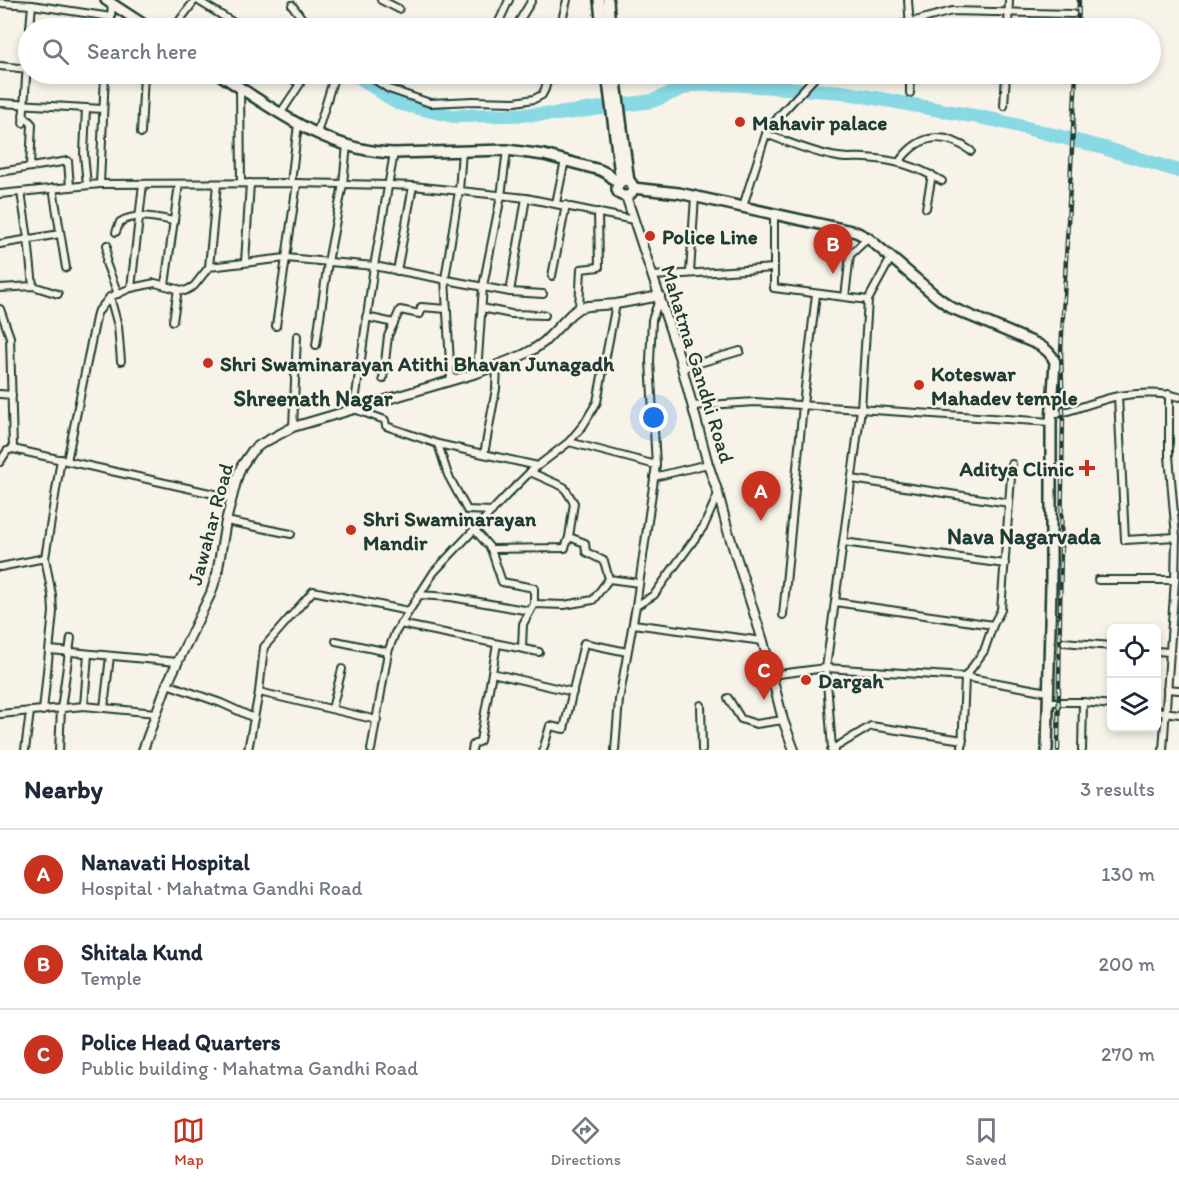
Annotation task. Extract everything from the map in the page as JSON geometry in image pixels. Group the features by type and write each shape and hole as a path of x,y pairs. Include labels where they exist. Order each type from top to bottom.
{"main road":[{"path":"599,0 603,18"},
{"path":"606,18 608,0"},
{"path":"109,2 132,18"},
{"path":"235,84 298,124 347,145 382,153 507,150 544,155 600,170 626,186 695,196 856,232 868,238 952,308 1045,349 1052,355 1055,362 1051,419 1051,584 1047,750"},
{"name":"Mahatma Gandhi Road","path":"609,84 626,186"},
{"name":"Mahatma Gandhi Road","path":"616,84 619,139"}],"street":[{"path":"182,18 196,0 226,18"},
{"path":"381,0 399,9"},
{"path":"501,18 509,0"},
{"path":"521,18 532,0"},
{"path":"562,18 567,0"},
{"path":"908,0 909,18"},
{"path":"1009,0 1009,18"},
{"path":"0,3 32,5 111,17 109,2"},
{"path":"31,18 32,5"},
{"path":"292,5 302,18"},
{"path":"932,18 952,11 1073,14"},
{"path":"0,66 18,68"},
{"path":"22,123 26,84"},
{"path":"100,184 104,84"},
{"path":"141,133 143,84"},
{"path":"280,114 300,84"},
{"path":"317,133 331,84"},
{"path":"382,84 430,103 515,102 534,99 542,96 546,84"},
{"path":"743,206 766,134 778,116 807,84"},
{"path":"910,84 910,93"},
{"path":"1004,106 1005,84"},
{"path":"240,87 241,183"},
{"path":"0,103 103,109"},
{"path":"86,108 84,154 87,185"},
{"path":"23,115 32,124 30,167"},
{"path":"276,326 286,258 298,124"},
{"path":"766,134 837,158 868,158 899,162 921,169 942,181"},
{"path":"899,162 910,148 931,138 956,142 971,151"},
{"path":"316,345 328,262 343,184 347,145"},
{"path":"477,373 483,286 501,196 507,150"},
{"path":"451,380 445,279 459,191 462,152"},
{"path":"394,153 366,317 354,409 385,420 386,426 438,444 538,466"},
{"path":"556,203 565,160"},
{"path":"0,172 68,161 70,187"},
{"path":"926,208 932,175"},
{"path":"245,262 250,183"},
{"path":"0,194 100,184 294,183 413,186 526,198 634,220"},
{"path":"131,288 143,184"},
{"path":"165,285 179,184"},
{"path":"44,711 53,612 45,558 97,313 110,297 131,288 155,283 185,291 194,286 209,267 217,184"},
{"path":"397,271 413,186"},
{"name":"Mahatma Gandhi Road","path":"626,186 634,220 682,368 708,464 763,641 783,720 794,750"},
{"path":"53,188 66,268"},
{"path":"21,192 33,286"},
{"path":"690,273 695,196"},
{"path":"510,292 526,198"},
{"path":"552,276 566,205"},
{"path":"598,212 599,267 581,269 579,308 660,297 652,320 650,367 656,465 636,606 619,700 615,750"},
{"path":"774,213 774,288 868,300"},
{"path":"116,232 117,226 124,219 139,217 174,221"},
{"path":"0,244 60,234"},
{"path":"845,297 850,255 868,238"},
{"path":"106,245 106,263 118,294"},
{"path":"209,267 286,258 374,266 510,292 543,294"},
{"path":"891,258 868,300 861,409 826,668 833,750 871,726 963,740"},
{"path":"653,276 774,268"},
{"path":"0,288 33,286 58,294"},
{"path":"173,321 178,289"},
{"path":"783,615 816,294"},
{"path":"110,297 118,326 121,361"},
{"path":"371,750 388,652 394,633 434,572 530,472 569,442 584,424 597,402 615,304"},
{"path":"383,379 388,336 400,310 420,314 421,307 447,309"},
{"path":"482,308 511,314 545,315"},
{"name":"Jawahar Road","path":"143,750 167,684 211,593 237,478 241,467 252,451 293,427 477,373 534,350 579,308"},
{"path":"0,309 10,337 13,449"},
{"path":"366,317 394,323"},
{"path":"0,336 10,337"},
{"path":"293,427 297,336"},
{"path":"682,368 740,351"},
{"path":"484,454 496,389 497,366"},
{"path":"0,394 12,395"},
{"path":"692,406 756,402 1051,419 1118,396 1169,394 1179,397"},
{"path":"1163,750 1170,652 1176,618 1176,510 1169,456 1169,394"},
{"path":"1118,396 1125,540 1176,537"},
{"path":"569,442 656,465"},
{"path":"438,444 448,475 467,510 492,511"},
{"path":"0,462 7,451 13,449 232,498"},
{"path":"1169,456 1179,459"},
{"path":"654,477 708,464"},
{"path":"962,750 965,677 984,651 993,625 1002,610 1012,464"},
{"path":"490,549 565,548 574,503 564,487 530,472"},
{"path":"852,479 1009,503"},
{"path":"636,606 654,595 704,526 718,493"},
{"path":"226,521 291,534"},
{"path":"475,530 490,549 502,582 534,588 534,604 523,624 522,648"},
{"path":"569,537 585,543 586,552 604,561 609,579"},
{"path":"843,542 1005,564"},
{"path":"0,567 45,558"},
{"path":"609,579 639,583"},
{"path":"534,604 564,605 593,600 609,579"},
{"path":"1098,580 1175,580"},
{"path":"248,750 259,692 264,647 313,591 408,611"},
{"path":"418,595 451,597 530,611"},
{"path":"835,602 993,625"},
{"path":"400,624 539,651"},
{"path":"633,624 763,641"},
{"path":"59,750 61,709 71,638"},
{"path":"336,641 388,652"},
{"path":"1063,642 1107,646"},
{"path":"543,750 550,726 564,729 584,643 627,652"},
{"path":"472,750 473,745 480,741 497,644"},
{"path":"50,650 177,662"},
{"path":"1161,651 1170,652"},
{"path":"84,706 88,654"},
{"path":"104,708 110,656"},
{"path":"771,675 826,668 965,677 1048,697 1107,704"},
{"path":"332,709 342,669"},
{"path":"492,673 573,692"},
{"path":"167,684 221,703 254,718"},
{"path":"1167,689 1179,690"},
{"path":"259,692 376,720"},
{"path":"728,698 741,719 756,724 783,720"},
{"path":"1082,750 1083,702"},
{"path":"701,705 702,750"},
{"path":"0,714 84,706 156,713"},
{"path":"25,750 30,712"},
{"path":"1161,712 1179,714"}],"waterway":[{"path":"369,84 397,103 453,116 558,114 652,101 691,85 731,84"},
{"path":"731,84 842,92 995,120 1104,148 1179,171"}],"railway":[{"path":"1078,18 1079,0"},
{"path":"1058,750 1063,413 1061,352 1075,84"}],"place":[{"name":"Mahavir palace","path":"740,122"},
{"name":"Police Line","path":"650,236"},
{"name":"Shitala Kund","path":"833,274"},
{"name":"Shri Swaminarayan Atithi Bhavan Junagadh","path":"208,363"},
{"name":"Koteswar Mahadev temple","path":"919,385"},
{"name":"Aditya Clinic","path":"1087,468"},
{"name":"Nanavati Hospital","path":"761,521"},
{"name":"Shri Swaminarayan Mandir","path":"351,530"},
{"name":"Dargah","path":"806,680"},
{"name":"Police Head Quarters","path":"764,700"}],"district":[{"name":"Shreenath Nagar","path":"313,398"},
{"name":"Nava Nagarvada","path":"1024,536"}]}
